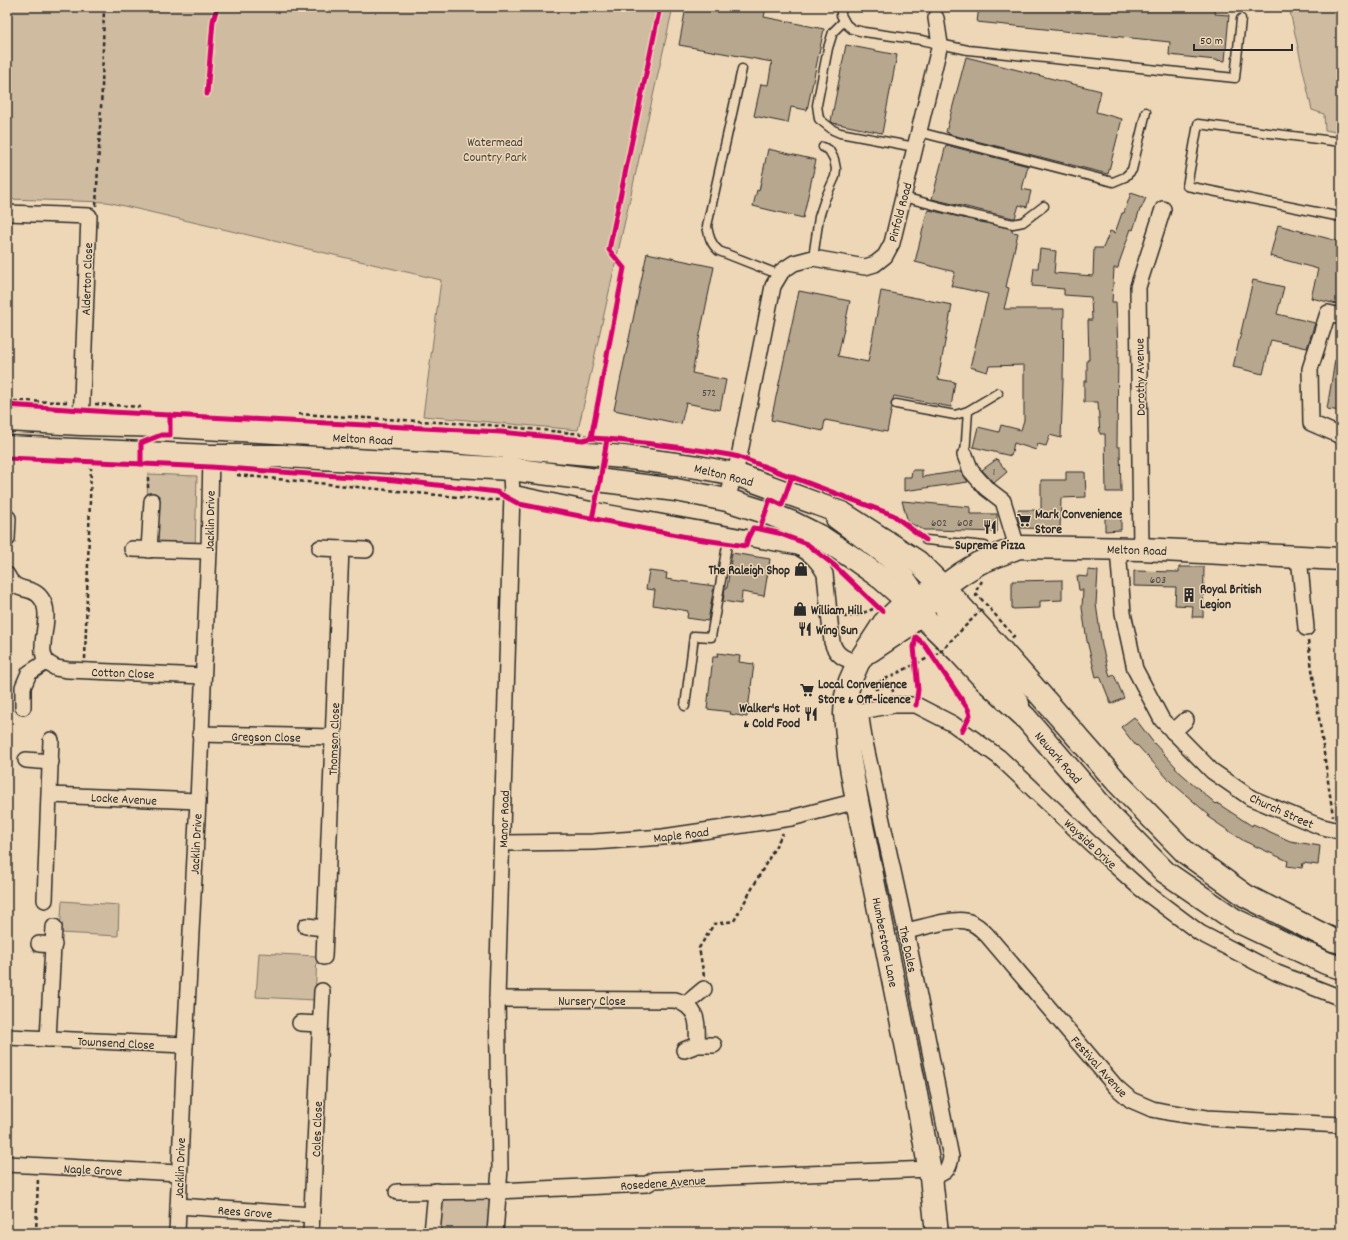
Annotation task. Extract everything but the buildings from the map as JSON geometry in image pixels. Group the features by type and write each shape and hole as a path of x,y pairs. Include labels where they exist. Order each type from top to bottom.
{"main road":[{"name":"Melton Road","path":"7,420 216,429 511,447 649,460 698,467 735,474 842,513 918,562"},
{"path":"216,429 229,440 278,446 284,456"},
{"name":"Melton Road","path":"7,447 91,465 211,464 284,456 510,469 676,490 727,500 793,523"},
{"name":"Newark Road","path":"793,523 821,537 916,603 985,680 1025,717 1110,816 1165,872 1236,920 1326,963 1341,968"},
{"name":"Melton Road","path":"916,603 979,563 1017,548 1045,546 1141,549 1341,559"},
{"name":"Newark Road","path":"918,562 1000,649 1117,782 1186,852 1246,896 1333,940 1341,942"},
{"path":"943,587 946,608 951,624 967,644 1008,688 1025,717"},
{"path":"861,659 906,627 916,603"},
{"name":"Humberstone Lane","path":"861,659 846,696 852,713 849,756 914,1083 930,1173 937,1233"}],"street":[{"name":"Pinfold Road","path":"727,500 735,474 774,286 782,271 794,263 813,258 865,267 876,264 885,256 892,244 940,44 937,12"},
{"name":"Dorothy Avenue","path":"1141,549 1138,287 1163,209"},
{"name":"Alderton Close","path":"7,213 88,216 81,424"},
{"path":"1341,316 1328,313 1310,369 1311,423 1341,436"},
{"path":"510,469 511,447"},
{"path":"965,455 972,471 986,488 1003,501 1017,548"},
{"name":"Jacklin Drive","path":"177,1233 198,801 209,551 211,464"},
{"name":"Manor Road","path":"495,1233 500,1169 497,999 511,496 510,469"},
{"path":"511,496 798,547 815,558 821,565 825,574 832,642 837,654 842,657 861,659"},
{"path":"149,550 152,500"},
{"path":"808,500 883,556 914,584 916,603"},
{"path":"8,518 12,535"},
{"path":"320,548 366,550"},
{"path":"132,549 209,551"},
{"name":"Thomson Close","path":"324,957 341,549"},
{"name":"Church Street","path":"1118,549 1122,613 1135,669 1162,720 1212,771 1251,798 1319,826 1338,830"},
{"path":"1299,557 1306,628"},
{"path":"7,576 10,583 18,588 36,592 42,599 46,608 42,648 46,662 29,673 23,687 23,707"},
{"name":"Cotton Close","path":"46,662 56,668 85,671 203,676"},
{"name":"Wayside Drive","path":"852,713 894,705 916,705 953,724 999,757 1140,888 1200,933 1277,973 1341,998"},
{"name":"The Dales","path":"852,713 865,746 906,931 951,1157 950,1166 946,1171 930,1173"},
{"path":"1173,732 1186,720"},
{"name":"Gregson Close","path":"200,734 332,737"},
{"path":"45,900 52,883 50,795 51,740"},
{"path":"26,760 51,762"},
{"name":"Locke Avenue","path":"50,795 198,801"},
{"name":"Maple Road","path":"502,843 593,842 663,836 791,818 857,801"},
{"name":"Festival Avenue","path":"906,931 955,921 967,921 978,926 1116,1087 1131,1100 1152,1109 1207,1118 1341,1124"},
{"path":"306,926 325,928"},
{"path":"48,1039 54,927"},
{"path":"39,944 54,945"},
{"path":"704,989 686,1004 696,1017 698,1027 691,1047 714,1045"},
{"name":"Coles Close","path":"311,1233 322,991"},
{"name":"Nursery Close","path":"497,999 675,1000 686,1004"},
{"path":"300,1023 320,1024"},
{"name":"Townsend Close","path":"7,1037 185,1045"},
{"name":"Nagle Grove","path":"7,1164 179,1173"},
{"name":"Rosedene Avenue","path":"397,1192 499,1190 647,1184 654,1180 930,1173"},
{"path":"432,1233 436,1191"},
{"name":"Rees Grove","path":"178,1206 312,1215"}],"lane":[{"path":"841,7 841,15 844,21 852,29 864,32 921,40 968,50 1235,78 1241,19"},
{"path":"844,21 833,32 828,48 817,105 819,119 840,133 915,147"},
{"path":"742,69 707,226 712,245 719,251 780,275"},
{"path":"919,132 1113,182 1125,177 1132,170 1146,112"},
{"path":"1341,142 1198,124 1187,186 1341,217"},
{"path":"813,258 819,217 835,177 836,169 834,159 829,150 823,146"},
{"path":"904,197 1013,224 1023,222 1044,206"},
{"path":"896,404 954,415 968,411 998,393"},
{"path":"965,455 968,411"},
{"path":"684,706 694,636 711,637 728,534"},
{"path":"926,540 985,546 990,558"}],"path":[{"path":"7,405 44,407"},
{"path":"486,431 568,439"},
{"path":"583,440 591,438"},
{"path":"211,464 324,483 488,500 511,496"},
{"path":"85,671 91,465"},
{"path":"145,471 152,471"},
{"path":"976,593 980,597"},
{"path":"827,602 835,601 845,617 858,615 879,607"},
{"path":"889,684 876,689 873,685 940,652 983,608"},
{"path":"1306,628 1338,830"},
{"path":"704,989 705,980 699,948 714,924 734,921 791,818"},
{"path":"36,1233 39,1166"}],"green space":[{"name":"Watermead Country Park","path":"7,7 673,7 578,430 423,416 441,280 107,202 7,199"},
{"path":"1289,7 1341,7 1341,133 1325,130 1324,114 1312,110"},
{"path":"148,474 197,476 195,551 149,550 147,500"},
{"path":"62,901 119,905 118,936 60,933"},
{"path":"259,953 317,956 315,1000 256,997"},
{"path":"436,1191 499,1191 495,1233 432,1233"}],"cycle path":[{"path":"207,94 213,21 217,7"},
{"path":"591,438 624,268 609,250 660,7"},
{"path":"7,405 111,412 501,432 583,440 591,438 607,439 592,519"},
{"path":"141,464 141,443 161,435 170,435 170,415"},
{"path":"607,439 690,449 739,457 893,515 926,540"},
{"path":"7,458 211,467 394,480 497,492 519,504 697,539 746,546 753,528 760,529 770,499 782,505 792,476"},
{"path":"760,529 778,533 807,544 835,566 882,611"},
{"path":"916,705 918,690 914,647 916,637 925,645 968,709 970,715 962,731"}],"place":[{"name":"Mark Convenience Store","path":"1024,520"},
{"name":"Supreme Pizza","path":"990,527"},
{"name":"The Raleigh Shop","path":"801,569"},
{"name":"Royal British Legion","path":"1189,595"},
{"name":"William Hill","path":"800,609"},
{"name":"Wing Sun","path":"805,629"},
{"name":"Local Convenience Store & Off-licence","path":"807,690"},
{"name":"Walker's Hot & Cold Food","path":"811,714"}]}
